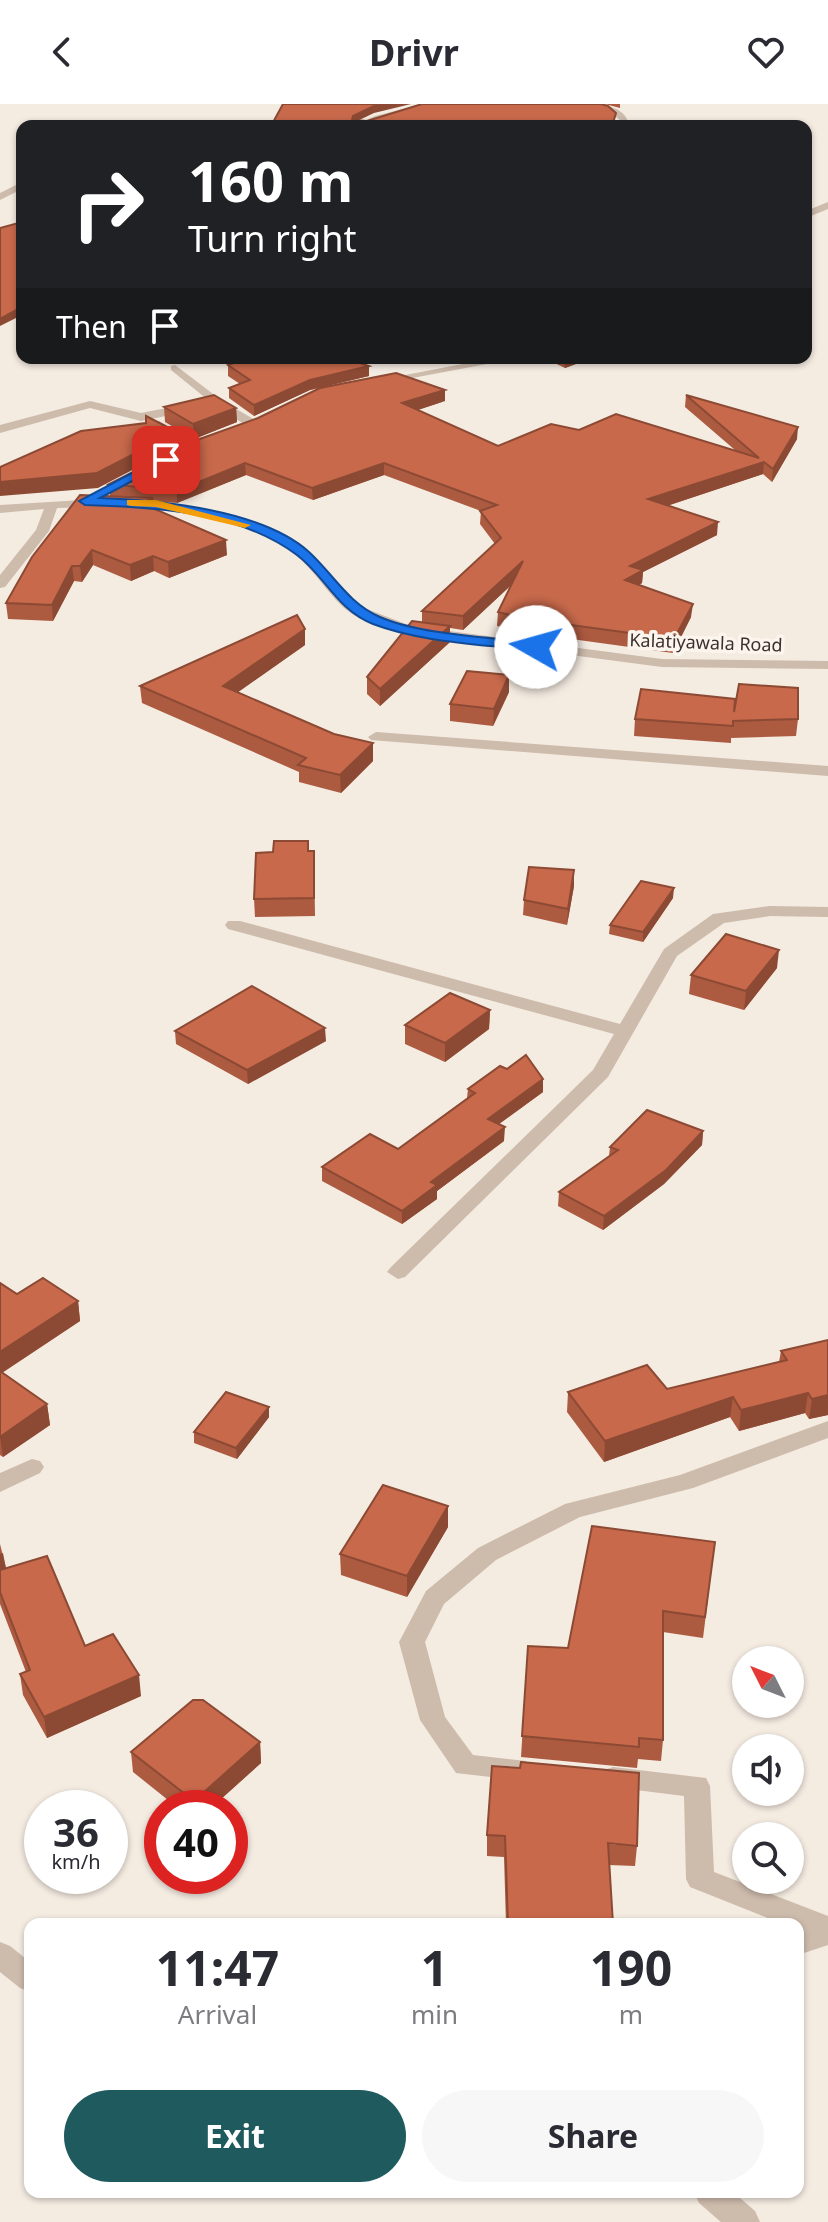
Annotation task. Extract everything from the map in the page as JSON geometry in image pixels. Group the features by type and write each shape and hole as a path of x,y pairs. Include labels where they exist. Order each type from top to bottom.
{"street":[{"path":"373,120 433,104"},
{"path":"584,104 612,109 624,120"},
{"path":"368,383 478,364"},
{"path":"175,368 217,402 253,424"},
{"path":"141,417 217,402"},
{"path":"0,429 90,404 141,417 193,446"},
{"path":"238,430 265,418"},
{"path":"180,453 208,440"},
{"path":"85,501 112,487"},
{"name":"Kalatiyawala Road","path":"0,509 85,501 156,504 235,521 283,540 304,554 350,606 376,621 410,630 662,663 828,665"},
{"path":"0,584 42,531 52,504"},
{"path":"376,737 828,771"},
{"path":"398,1272 601,1073 670,953 719,918 770,911 828,912"},
{"path":"234,925 624,1031"},
{"path":"542,1772 465,1765 433,1720 412,1642 435,1598 487,1554 573,1510 685,1482 828,1429"},
{"path":"0,1483 32,1467"},
{"path":"589,1776 697,1786 700,1879 796,1918"},
{"path":"804,1921 828,1931"},
{"path":"804,1940 828,1931"},
{"path":"0,1955 24,1974"},
{"path":"717,2198 744,2222"}],"building":[{"path":"283,104 381,104 353,116 352,120 274,120"},
{"path":"422,104 601,104 616,113 614,120 370,120"},
{"path":"16,224 16,310 0,319 0,228"},
{"path":"228,365 369,366 310,380 254,405 229,388 250,380"},
{"path":"396,373 445,390 402,403 498,446 551,424 579,430 616,414 759,458 686,395 798,427 773,469 764,462 648,499 718,522 630,566 643,570 625,580 693,604 674,639 564,624 561,628 498,612 523,561 463,616 422,611 501,538 480,511 497,505 384,463 312,488 245,463 177,491 109,484 197,440 258,418 320,388"},
{"path":"214,395 236,408 193,424 164,407"},
{"path":"146,416 177,432 97,473 0,482 0,467 81,431 146,423"},
{"path":"80,495 153,498 141,503 226,540 168,562 153,556 130,565 92,550 80,566 72,566 52,605 6,603 32,557"},
{"path":"297,615 305,629 223,686 334,734 373,743 340,775 298,765 306,758 140,686"},
{"path":"412,621 450,626 380,689 367,677"},
{"path":"467,671 509,675 494,709 450,704"},
{"path":"739,684 798,688 798,719 733,721 733,726 635,719 641,689 735,699 734,712"},
{"path":"274,841 308,841 308,851 314,851 314,898 254,899 256,853 273,852"},
{"path":"529,867 574,870 568,909 524,900"},
{"path":"641,881 674,888 643,932 610,925"},
{"path":"726,934 779,950 746,991 691,975"},
{"path":"252,986 325,1028 247,1070 175,1031"},
{"path":"450,993 490,1010 445,1043 405,1025"},
{"path":"526,1055 543,1079 488,1119 505,1127 431,1182 437,1185 402,1211 322,1167 370,1134 398,1149 475,1093 468,1089 500,1066 507,1069"},
{"path":"647,1110 703,1131 666,1170 604,1216 559,1192 618,1150 610,1147"},
{"path":"43,1278 78,1301 0,1352 0,1283 17,1294"},
{"path":"828,1340 828,1395 812,1399 808,1393 741,1410 733,1397 605,1441 568,1392 647,1365 667,1389 787,1360 781,1351"},
{"path":"0,1371 47,1404 0,1437"},
{"path":"226,1392 269,1407 236,1448 194,1432"},
{"path":"383,1485 448,1506 407,1576 340,1554"},
{"path":"592,1526 715,1542 705,1617 663,1611 663,1740 639,1738 639,1747 522,1736 528,1646 568,1648"},
{"path":"47,1556 85,1646 113,1634 139,1675 44,1717 20,1674 30,1670 0,1592 0,1570"},
{"path":"193,1700 203,1700 260,1742 206,1790 180,1790 131,1752"},
{"path":"521,1762 639,1773 637,1846 608,1843 613,1918 508,1918 505,1836 487,1835 492,1766 520,1768"}],"slow traffic":[{"path":"131,503 156,504 245,525"}],"route":[{"path":"166,460 85,501 156,504 235,521 283,540 304,554 350,606 376,621 410,630 536,647"}]}
